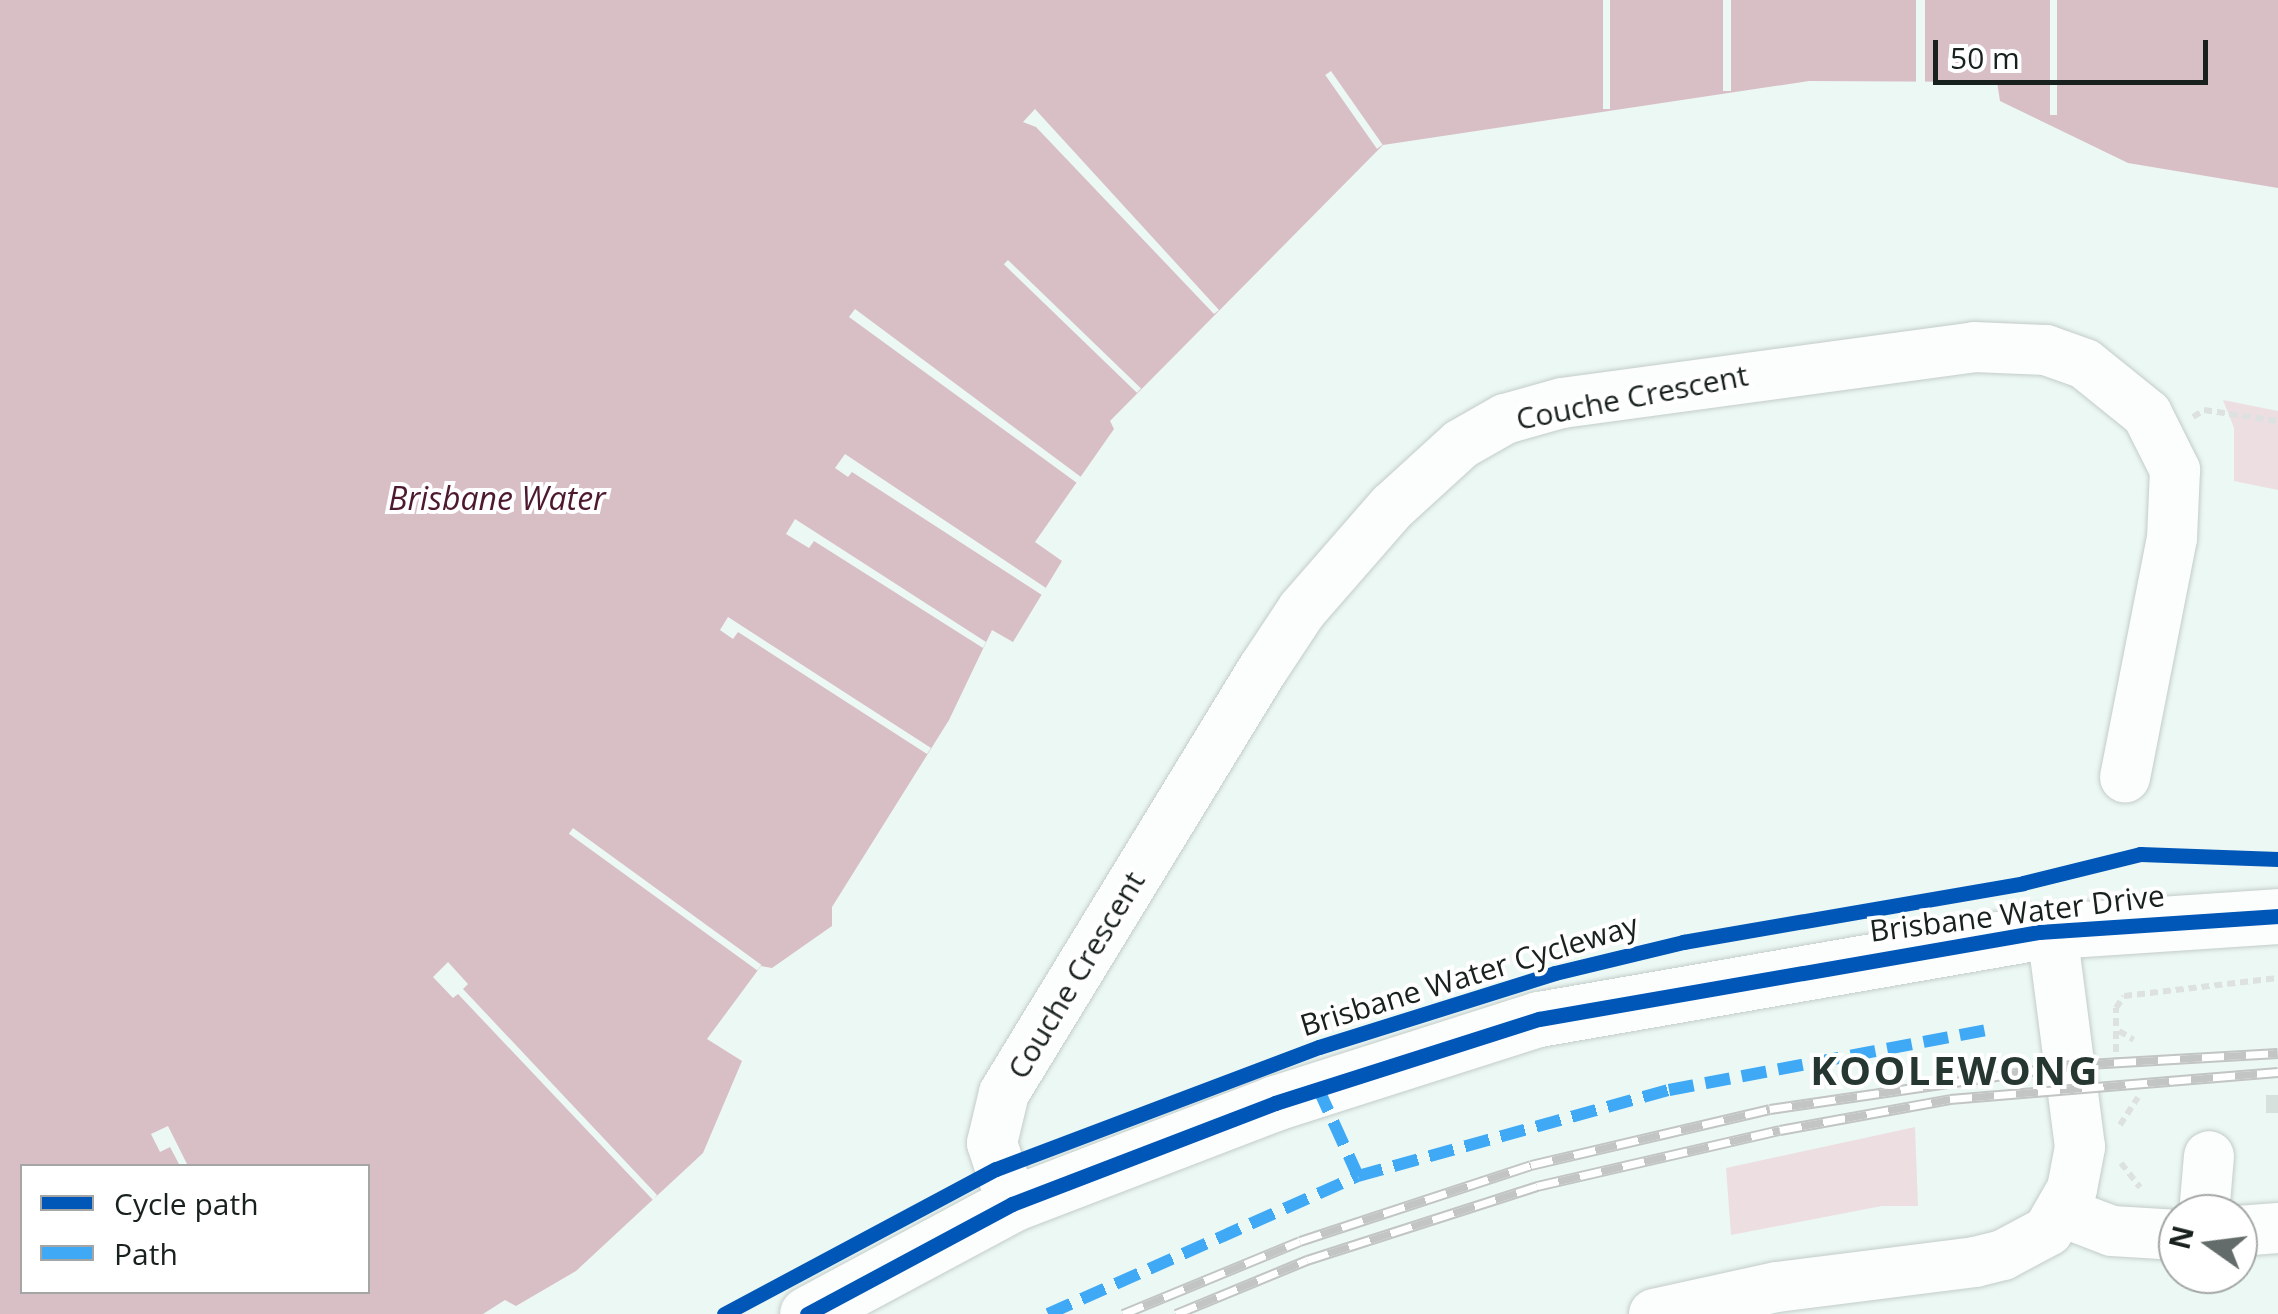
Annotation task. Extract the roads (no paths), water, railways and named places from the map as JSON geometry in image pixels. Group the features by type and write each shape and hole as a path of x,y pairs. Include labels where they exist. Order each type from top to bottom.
{"main road":[{"name":"Brisbane Water Drive","path":"807,1314 1012,1204 1275,1103 1540,1019 1684,989 2052,931 2278,916"}],"street":[{"name":"Couche Crescent","path":"1012,1204 992,1143 1004,1093 1262,669 1302,610 1392,508 1461,444 1505,419 1581,400 1974,346 2046,350 2084,364 2147,414 2175,470 2172,538 2125,777"},
{"path":"1654,1314 1729,1305 2003,1256 2048,1231 2062,1212 2080,1148 2052,931"},
{"path":"2062,1212 2112,1231 2158,1219"}],"water":[{"name":"Brisbane Water","path":"0,0 2278,0 2278,188 2128,163 2000,101 1997,82 1809,81 1383,145 1110,421 1114,429 1035,542 1062,561 1013,642 992,630 949,720 832,907 832,926 772,968 761,966 707,1039 742,1061 703,1153 576,1271 516,1306 505,1300 483,1314 0,1314"}],"railway":[{"path":"1123,1314 1300,1241 1531,1165 1770,1109 2070,1065 2278,1053"},
{"path":"1176,1314 1307,1260 1537,1186 1780,1130 1950,1099 2278,1072"}],"district":[{"name":"KOOLEWONG","path":"1955,1070"}]}
